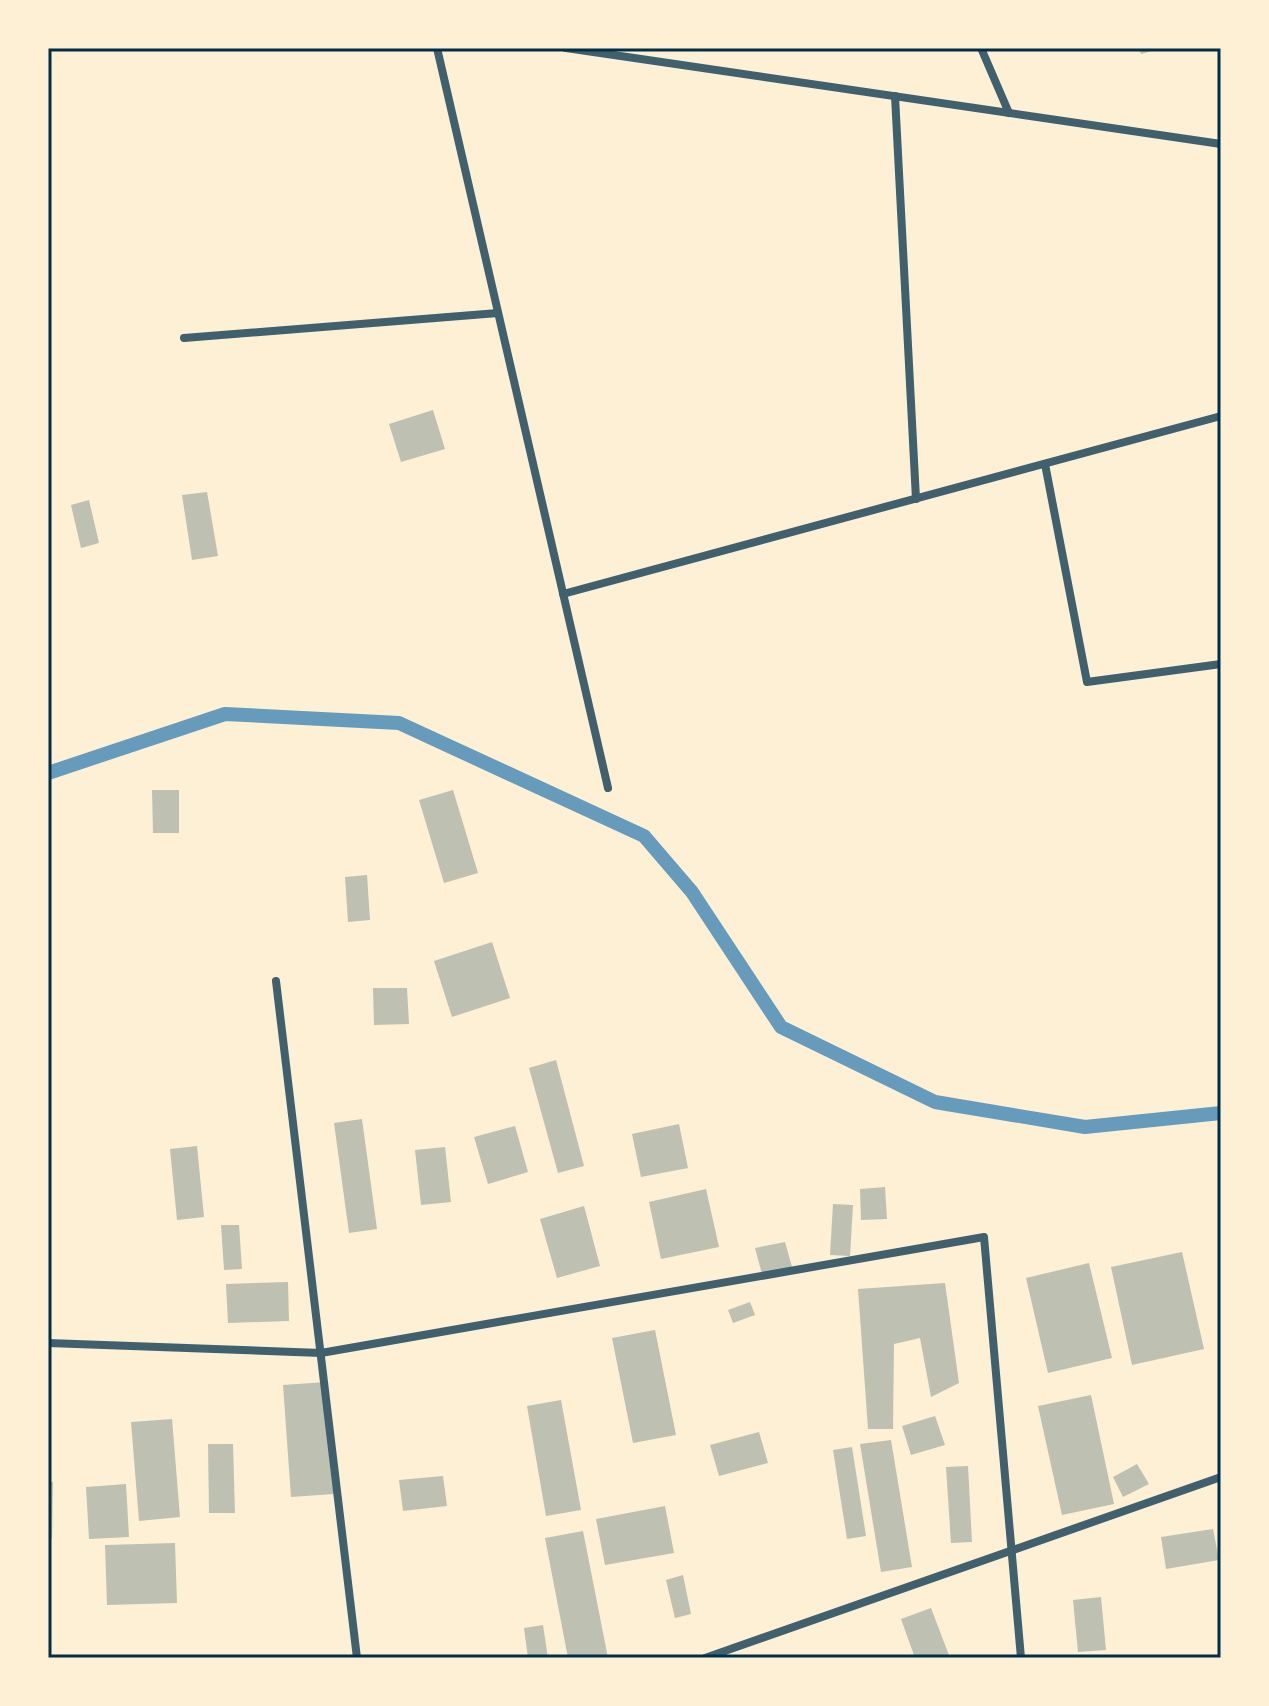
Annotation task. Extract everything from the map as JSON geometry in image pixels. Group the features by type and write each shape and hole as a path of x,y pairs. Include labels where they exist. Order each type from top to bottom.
{"street":[{"path":"437,48 608,788"},
{"path":"566,48 1221,144"},
{"path":"981,48 1009,113"},
{"path":"895,96 916,499"},
{"path":"184,338 498,313"},
{"path":"563,594 1221,416"},
{"path":"1045,464 1087,682 1221,664"},
{"path":"276,981 357,1658"},
{"path":"48,1343 321,1353 984,1237 1021,1658"},
{"path":"705,1658 1221,1477"}],"building":[{"path":"1139,48 1159,48 1159,49 1141,54"},
{"path":"433,410 445,449 401,462 389,424"},
{"path":"207,492 218,556 192,560 182,495"},
{"path":"89,500 99,543 81,548 71,505"},
{"path":"152,790 179,790 179,833 153,833"},
{"path":"453,790 478,873 444,883 419,800"},
{"path":"367,875 370,920 348,922 345,877"},
{"path":"492,942 510,998 452,1017 434,961"},
{"path":"373,988 407,988 409,1024 374,1025"},
{"path":"556,1060 584,1166 558,1173 529,1068"},
{"path":"362,1119 377,1229 349,1233 334,1123"},
{"path":"679,1124 688,1168 641,1177 632,1134"},
{"path":"515,1126 528,1172 488,1184 474,1137"},
{"path":"197,1146 204,1217 177,1220 170,1149"},
{"path":"445,1147 451,1202 421,1205 415,1150"},
{"path":"885,1187 887,1219 861,1220 860,1189"},
{"path":"706,1189 719,1247 661,1259 649,1202"},
{"path":"833,1204 853,1205 850,1256 830,1255"},
{"path":"584,1206 600,1266 557,1278 540,1219"},
{"path":"221,1225 239,1225 242,1269 224,1270"},
{"path":"785,1242 792,1267 762,1274 755,1248"},
{"path":"1182,1252 1204,1349 1132,1365 1111,1267"},
{"path":"1089,1263 1112,1358 1048,1373 1026,1278"},
{"path":"288,1282 289,1321 228,1323 226,1284"},
{"path":"945,1283 959,1383 931,1397 920,1338 894,1344 893,1429 868,1429 858,1289"},
{"path":"750,1302 755,1315 733,1323 728,1310"},
{"path":"655,1330 676,1435 633,1443 612,1338"},
{"path":"326,1382 334,1494 291,1497 283,1385"},
{"path":"1091,1395 1114,1504 1062,1515 1038,1406"},
{"path":"561,1400 581,1510 546,1516 527,1406"},
{"path":"935,1416 945,1445 911,1455 902,1426"},
{"path":"172,1419 180,1517 139,1521 131,1422"},
{"path":"759,1432 768,1463 719,1476 710,1445"},
{"path":"891,1440 912,1567 881,1572 860,1444"},
{"path":"208,1444 233,1444 235,1513 209,1513"},
{"path":"852,1447 866,1536 847,1539 833,1450"},
{"path":"1137,1464 1149,1484 1123,1497 1113,1477"},
{"path":"968,1466 972,1542 951,1543 946,1467"},
{"path":"443,1476 447,1506 403,1511 399,1480"},
{"path":"48,1481 53,1482 52,1539 48,1539"},
{"path":"126,1484 129,1537 89,1539 86,1487"},
{"path":"665,1506 674,1553 605,1565 596,1519"},
{"path":"1213,1529 1219,1560 1166,1569 1161,1537"},
{"path":"583,1531 608,1658 568,1658 545,1538"},
{"path":"175,1543 177,1603 107,1605 105,1545"},
{"path":"683,1575 691,1614 675,1618 666,1580"},
{"path":"1101,1597 1106,1650 1078,1652 1073,1600"},
{"path":"931,1608 950,1658 915,1658 901,1619"},
{"path":"543,1625 548,1658 528,1658 524,1628"}],"waterway":[{"path":"48,773 225,714 399,723 644,836 692,892 781,1027 935,1102 1085,1127 1221,1113"}]}
